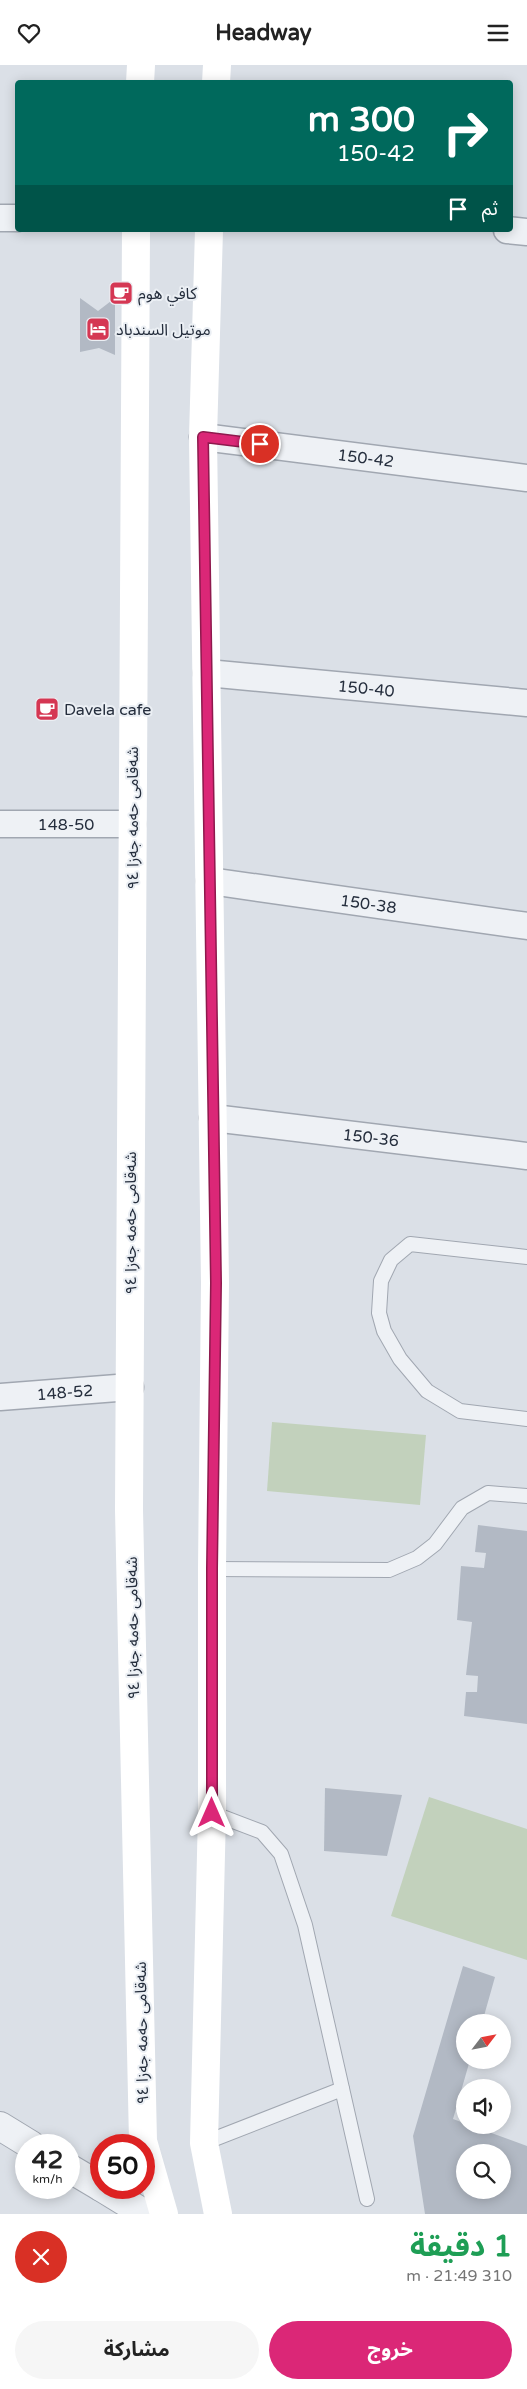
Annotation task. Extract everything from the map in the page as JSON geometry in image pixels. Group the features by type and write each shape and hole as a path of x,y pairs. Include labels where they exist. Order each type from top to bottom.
{"main road":[{"path":"140,80 141,65"},
{"path":"216,80 217,65"},
{"name":"شەقامی حەمە جەزا ٩٤","path":"136,232 129,1510 144,2141 164,2214"},
{"path":"209,232 203,437 216,1283 212,1569 212,1813 204,2143 218,2214"}],"street":[{"path":"0,218 15,218"},
{"path":"513,231 527,232"},
{"name":"150-42","path":"203,437 527,478"},
{"name":"150-40","path":"207,673 527,703"},
{"name":"148-50","path":"0,824 132,824"},
{"name":"150-38","path":"210,881 527,926"},
{"name":"150-36","path":"213,1118 527,1156"},
{"name":"148-52","path":"0,1397 130,1387"},
{"path":"121,2199 145,2214"}],"lane":[{"path":"527,1257 410,1245 391,1260 381,1281 379,1313 384,1331 400,1359 427,1391 460,1411 527,1419"},
{"path":"212,1569 390,1570 417,1559 435,1545 462,1508 488,1493 527,1496"},
{"path":"212,1813 262,1832 281,1854 305,1925 367,2199"},
{"path":"204,2143 342,2089"}],"green space":[{"path":"272,1422 426,1435 420,1505 267,1491"},
{"path":"429,1797 527,1829 527,1960 391,1916"}],"building":[{"name":"موتيل السندباد","path":"80,298 98,311 115,298 115,355 99,348 80,352"},
{"path":"478,1525 527,1531 527,1724 464,1716 466,1692 477,1692 478,1676 466,1675 472,1622 457,1620 461,1566 484,1568 486,1553 475,1552"},
{"path":"325,1788 402,1795 387,1856 324,1851"},
{"path":"463,1966 495,1977 485,2014 456,2014 456,2069 467,2069 465,2079 456,2079 456,2109 453,2119 456,2120 456,2134 494,2134 527,2146 527,2214 425,2214 413,2136"}],"place":[{"name":"كافي هوم","path":"121,293"},
{"name":"موتيل السندباد","path":"98,329"},
{"name":"Davela cafe","path":"47,709"}],"route":[{"path":"212,1813 212,1569 216,1283 203,437 260,444"}]}
